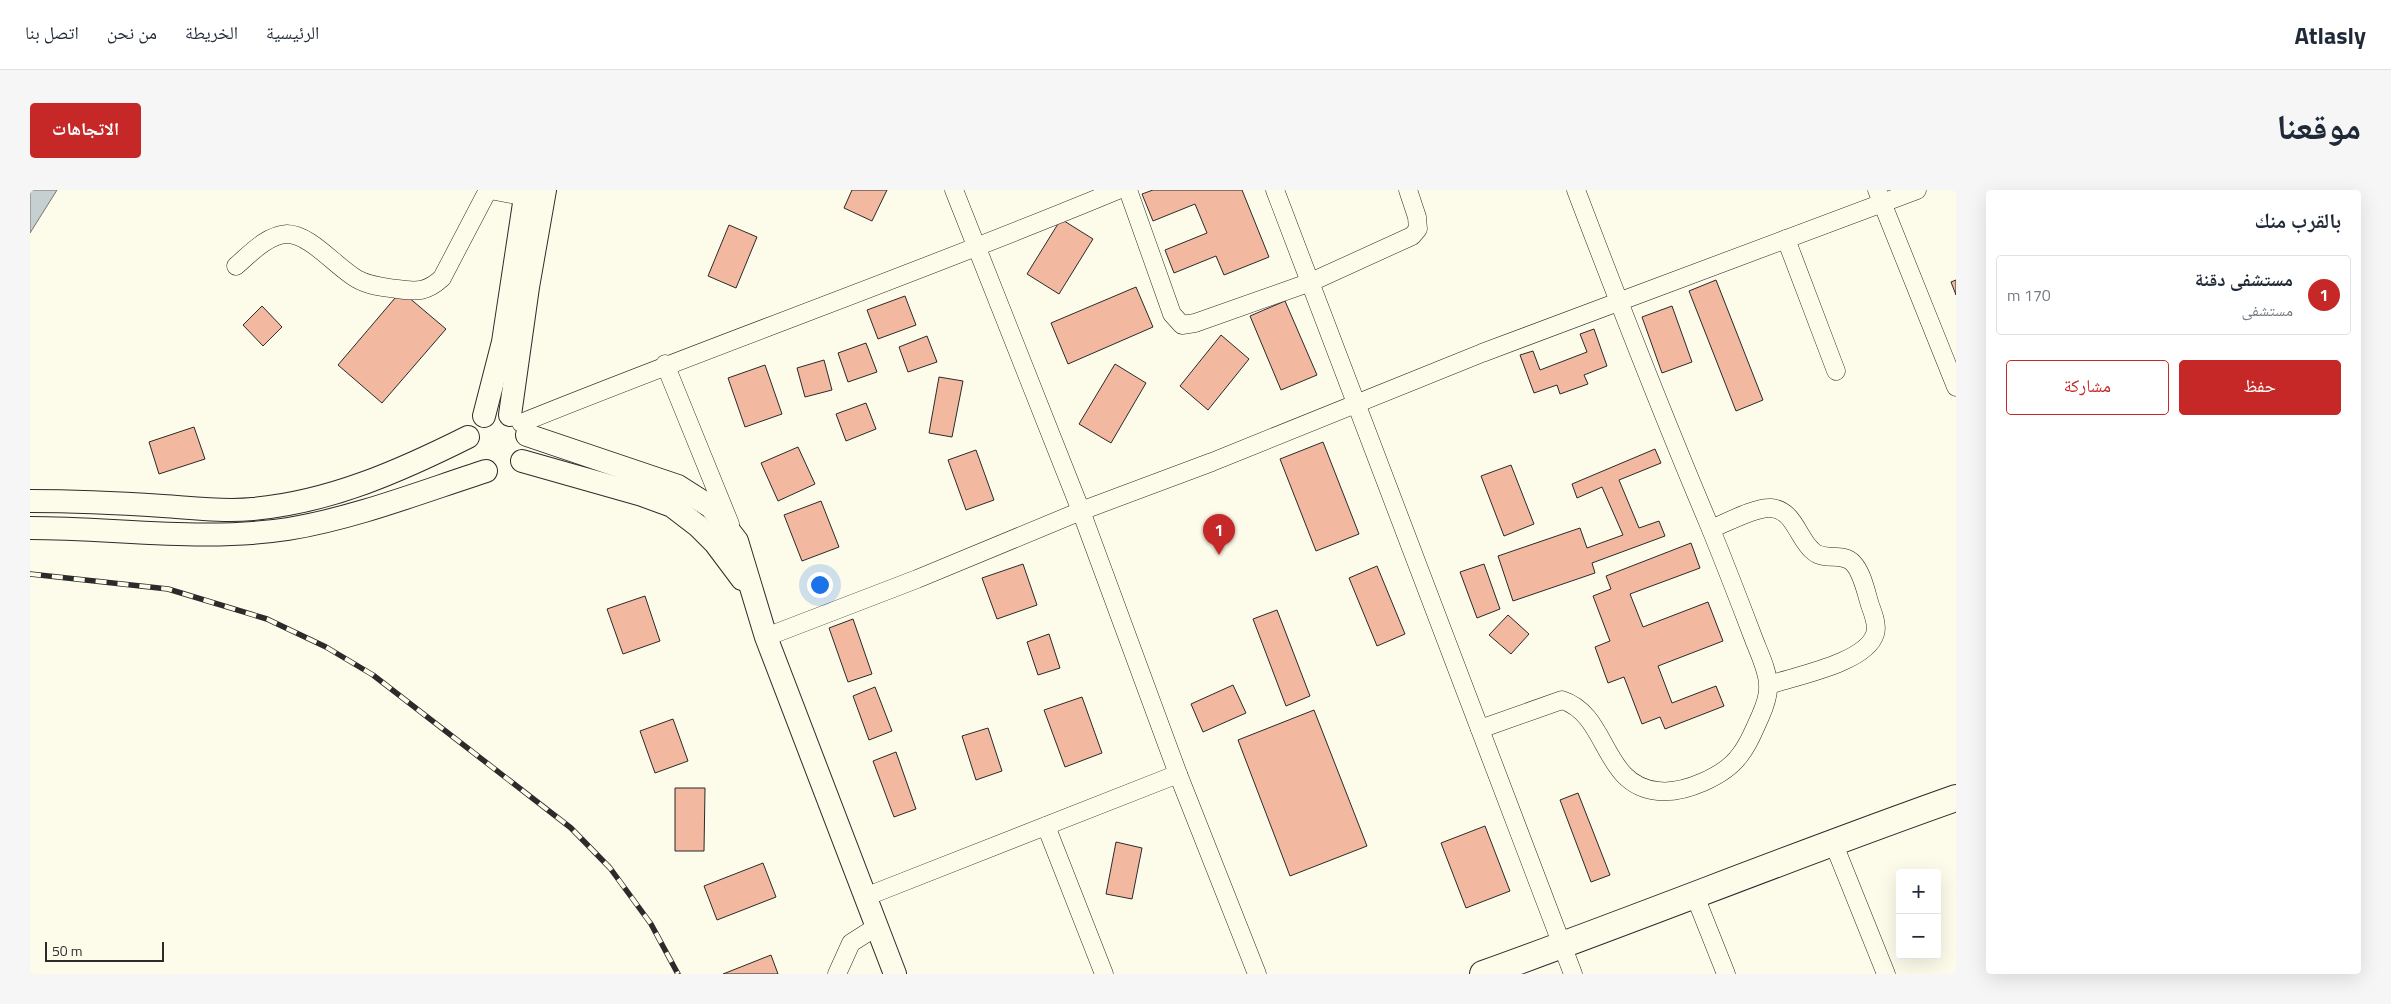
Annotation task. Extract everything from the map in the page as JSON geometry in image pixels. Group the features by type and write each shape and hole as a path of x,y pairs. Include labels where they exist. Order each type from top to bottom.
{"highway":[{"path":"1483,974 1695,896 1833,842 1956,798"}],"main road":[{"path":"484,416 503,342 535,194"},
{"path":"535,194 519,425 528,449 522,462 512,470 499,474 486,471 475,463 468,451 468,437 473,425 484,416 497,412 519,425 675,496 711,507 737,541 750,590 766,637 895,974"},
{"path":"30,501 82,501 215,511 280,506 316,499 356,487 420,461 468,437"},
{"path":"522,462 642,495 675,496"},
{"path":"30,528 75,528 167,534 288,529 366,509 486,471"},
{"path":"675,496 698,526 715,543 750,590"}],"street":[{"path":"236,266 273,236 296,235 311,243 359,280 380,287 422,292 433,288 442,278 489,190 535,194"},
{"path":"954,190 1081,511 1178,774 1256,974"},
{"path":"519,425 665,364 1041,222 1118,190"},
{"path":"1128,190 1172,314 1182,325 1195,323 1312,282 1412,236 1418,229 1417,216 1408,190"},
{"path":"1276,190 1574,974"},
{"path":"1480,729 1562,700 1574,704 1587,717 1627,780 1642,788 1659,791 1681,790 1708,780 1739,757 1752,736 1764,707 1769,685 1711,529 1576,190"},
{"path":"766,637 917,579 1081,511 1212,462 1356,402 1786,239 1880,197 1917,190"},
{"path":"1880,197 1956,387"},
{"path":"1786,239 1836,371"},
{"path":"665,364 737,541"},
{"path":"1711,529 1763,509 1779,510 1786,514 1809,549 1817,555 1844,557 1853,563 1865,588 1874,617 1876,633 1869,645 1847,661 1769,685"},
{"path":"865,896 1178,774"},
{"path":"1046,826 1104,974"},
{"path":"1833,842 1886,974"},
{"path":"1695,896 1726,974"},
{"path":"837,974 850,943 876,927"}],"shaded area":[{"path":"30,190 57,190 30,233"}],"building":[{"path":"852,190 887,190 872,221 844,208"},
{"path":"1153,190 1242,190 1269,257 1224,275 1216,256 1174,273 1165,250 1207,233 1195,204 1153,221 1142,194"},
{"path":"1061,219 1093,239 1059,294 1027,274"},
{"path":"729,225 757,237 736,288 708,276"},
{"path":"1716,280 1763,400 1736,411 1689,291"},
{"path":"1956,280 1956,295 1951,282"},
{"path":"1136,287 1153,327 1068,364 1051,323"},
{"path":"401,291 446,329 382,403 338,365"},
{"path":"905,296 916,325 878,339 867,310"},
{"path":"1285,301 1317,375 1281,390 1250,316"},
{"path":"262,306 282,327 263,346 243,325"},
{"path":"1672,306 1692,362 1662,373 1642,317"},
{"path":"1594,329 1607,366 1584,375 1588,384 1560,394 1557,385 1534,393 1520,355 1533,351 1540,370 1587,352 1580,334"},
{"path":"1221,335 1249,359 1208,410 1180,386"},
{"path":"927,336 937,362 908,372 899,347"},
{"path":"866,343 877,372 848,382 838,353"},
{"path":"824,360 832,390 805,397 797,368"},
{"path":"1115,364 1146,383 1111,443 1079,424"},
{"path":"765,365 782,414 745,427 728,378"},
{"path":"939,377 963,381 952,437 929,433"},
{"path":"866,403 876,429 846,441 836,414"},
{"path":"194,427 205,459 159,474 149,442"},
{"path":"1323,442 1359,534 1316,551 1280,459"},
{"path":"798,447 815,484 778,501 761,463"},
{"path":"1655,449 1661,463 1619,480 1639,528 1659,521 1665,536 1592,563 1595,573 1513,601 1498,556 1580,528 1587,548 1623,535 1602,487 1577,498 1572,484"},
{"path":"976,450 994,500 966,510 948,460"},
{"path":"1511,465 1534,524 1504,536 1481,476"},
{"path":"821,501 839,547 802,561 784,515"},
{"path":"1691,543 1700,568 1630,594 1643,627 1708,602 1723,641 1658,666 1672,703 1716,686 1724,706 1665,729 1660,717 1642,724 1624,677 1608,683 1595,647 1610,641 1593,596 1611,589 1606,576"},
{"path":"1023,564 1037,605 997,619 982,578"},
{"path":"1484,564 1500,609 1477,618 1460,572"},
{"path":"1377,566 1405,634 1377,646 1349,578"},
{"path":"645,596 660,641 623,654 607,609"},
{"path":"1277,610 1310,696 1286,706 1253,619"},
{"path":"1508,615 1529,634 1511,654 1489,635"},
{"path":"853,619 872,674 848,682 829,628"},
{"path":"1049,634 1060,668 1038,675 1027,642"},
{"path":"1233,685 1246,713 1203,732 1191,704"},
{"path":"875,687 892,731 869,740 853,696"},
{"path":"1082,697 1102,753 1065,767 1044,710"},
{"path":"1314,710 1367,846 1290,876 1238,740"},
{"path":"673,719 688,761 655,773 640,731"},
{"path":"988,728 1002,771 976,780 962,736"},
{"path":"896,752 916,809 894,817 873,761"},
{"path":"675,788 705,788 704,851 675,851"},
{"path":"1578,793 1610,875 1591,882 1560,800"},
{"path":"1485,826 1510,891 1466,908 1441,843"},
{"path":"1116,842 1142,848 1132,899 1106,894"},
{"path":"763,863 776,897 717,920 704,886"},
{"path":"771,955 778,974 723,974"}],"railway":[{"path":"30,574 168,589 267,619 326,647 373,675 571,828 610,868 651,924 678,974"}],"place":[{"name":"مستشفى دقنة","path":"1219,555"}]}
